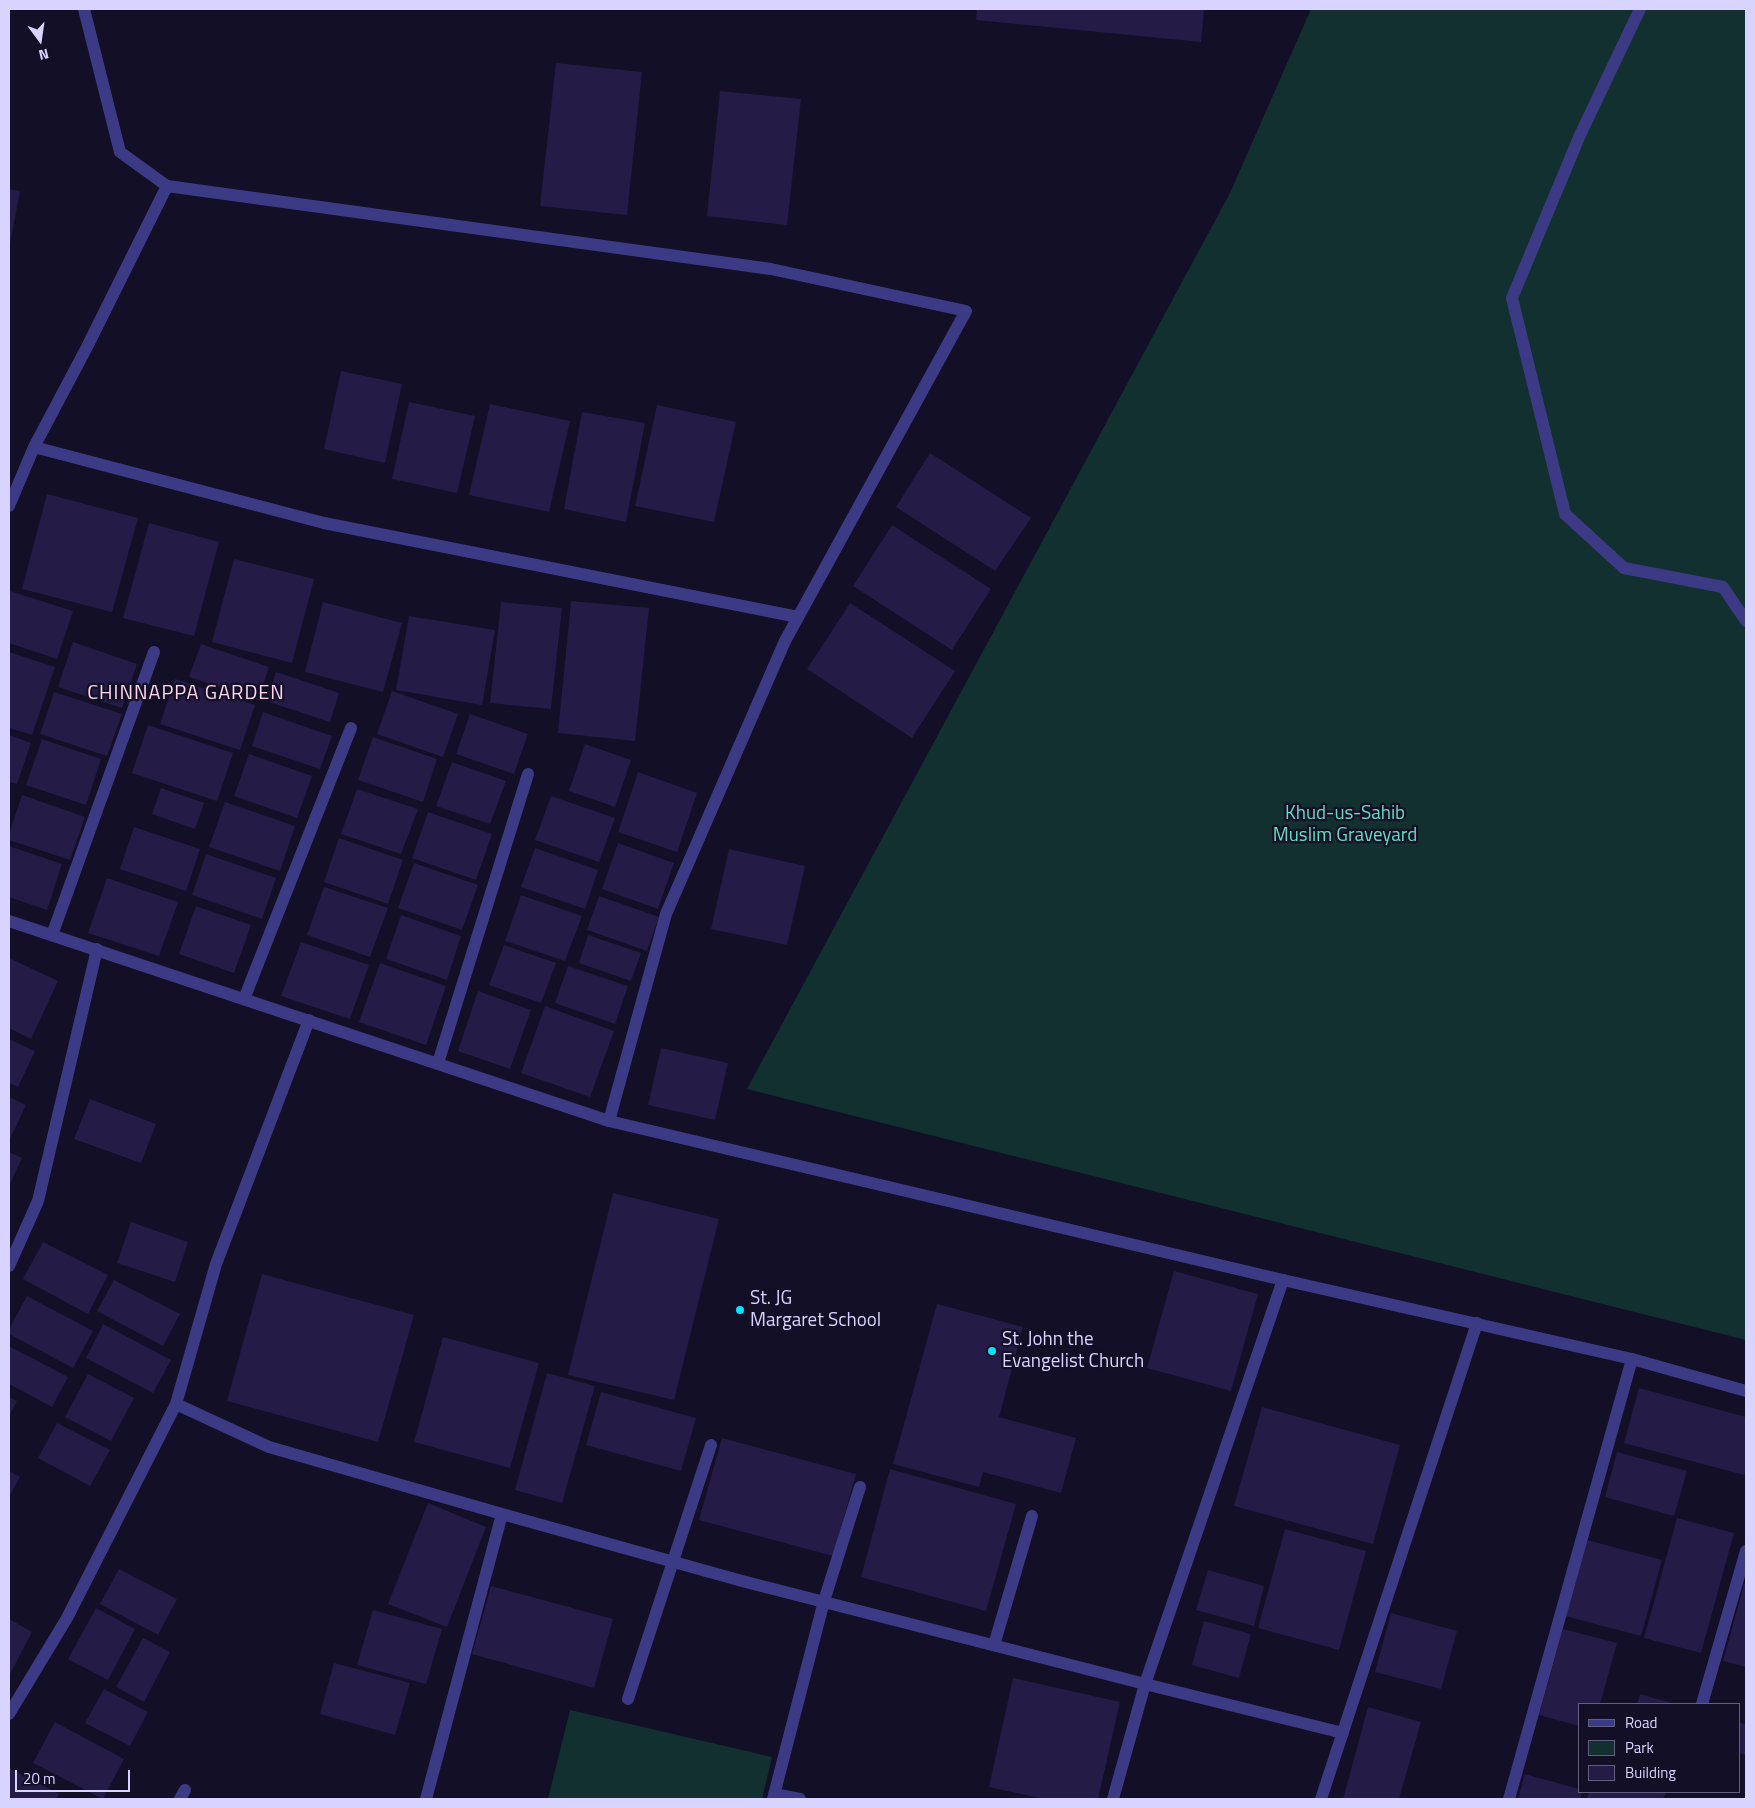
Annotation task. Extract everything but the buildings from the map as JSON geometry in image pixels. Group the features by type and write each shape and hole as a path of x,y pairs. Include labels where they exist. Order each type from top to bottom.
{"street":[{"path":"84,9 120,152 168,186 771,269 966,311 785,641 666,914 609,1121"},
{"path":"1640,9 1580,135 1512,298 1565,514 1624,568 1722,587 1746,621"},
{"path":"9,506 34,447 168,186"},
{"path":"34,447 324,523 798,617"},
{"path":"52,935 154,652"},
{"path":"244,999 351,728"},
{"path":"438,1063 528,774"},
{"path":"9,921 609,1121 1283,1280 1632,1359 1746,1391"},
{"path":"9,1266 38,1201 97,949"},
{"path":"9,1714 67,1618 176,1404 216,1264 309,1020"},
{"path":"1113,1799 1145,1684 1283,1280"},
{"path":"1321,1799 1477,1323"},
{"path":"1509,1799 1632,1359"},
{"path":"176,1404 269,1447 502,1514 824,1602 1343,1733"},
{"path":"628,1699 711,1445"},
{"path":"800,1799 774,1796 824,1602 860,1487"},
{"path":"426,1799 502,1514"},
{"path":"994,1645 1032,1516"},
{"path":"1702,1703 1746,1551"}],"green space":[{"name":"Khud-us-Sahib Muslim Graveyard","path":"1311,9 1746,9 1746,1340 747,1089 1230,193"},
{"path":"570,1710 772,1757 762,1799 548,1799"}],"place":[{"name":"St. JG Margaret School","path":"740,1310"},
{"name":"St. John the Evangelist Church","path":"992,1351"}],"district":[{"name":"CHINNAPPA GARDEN","path":"186,694"}]}
